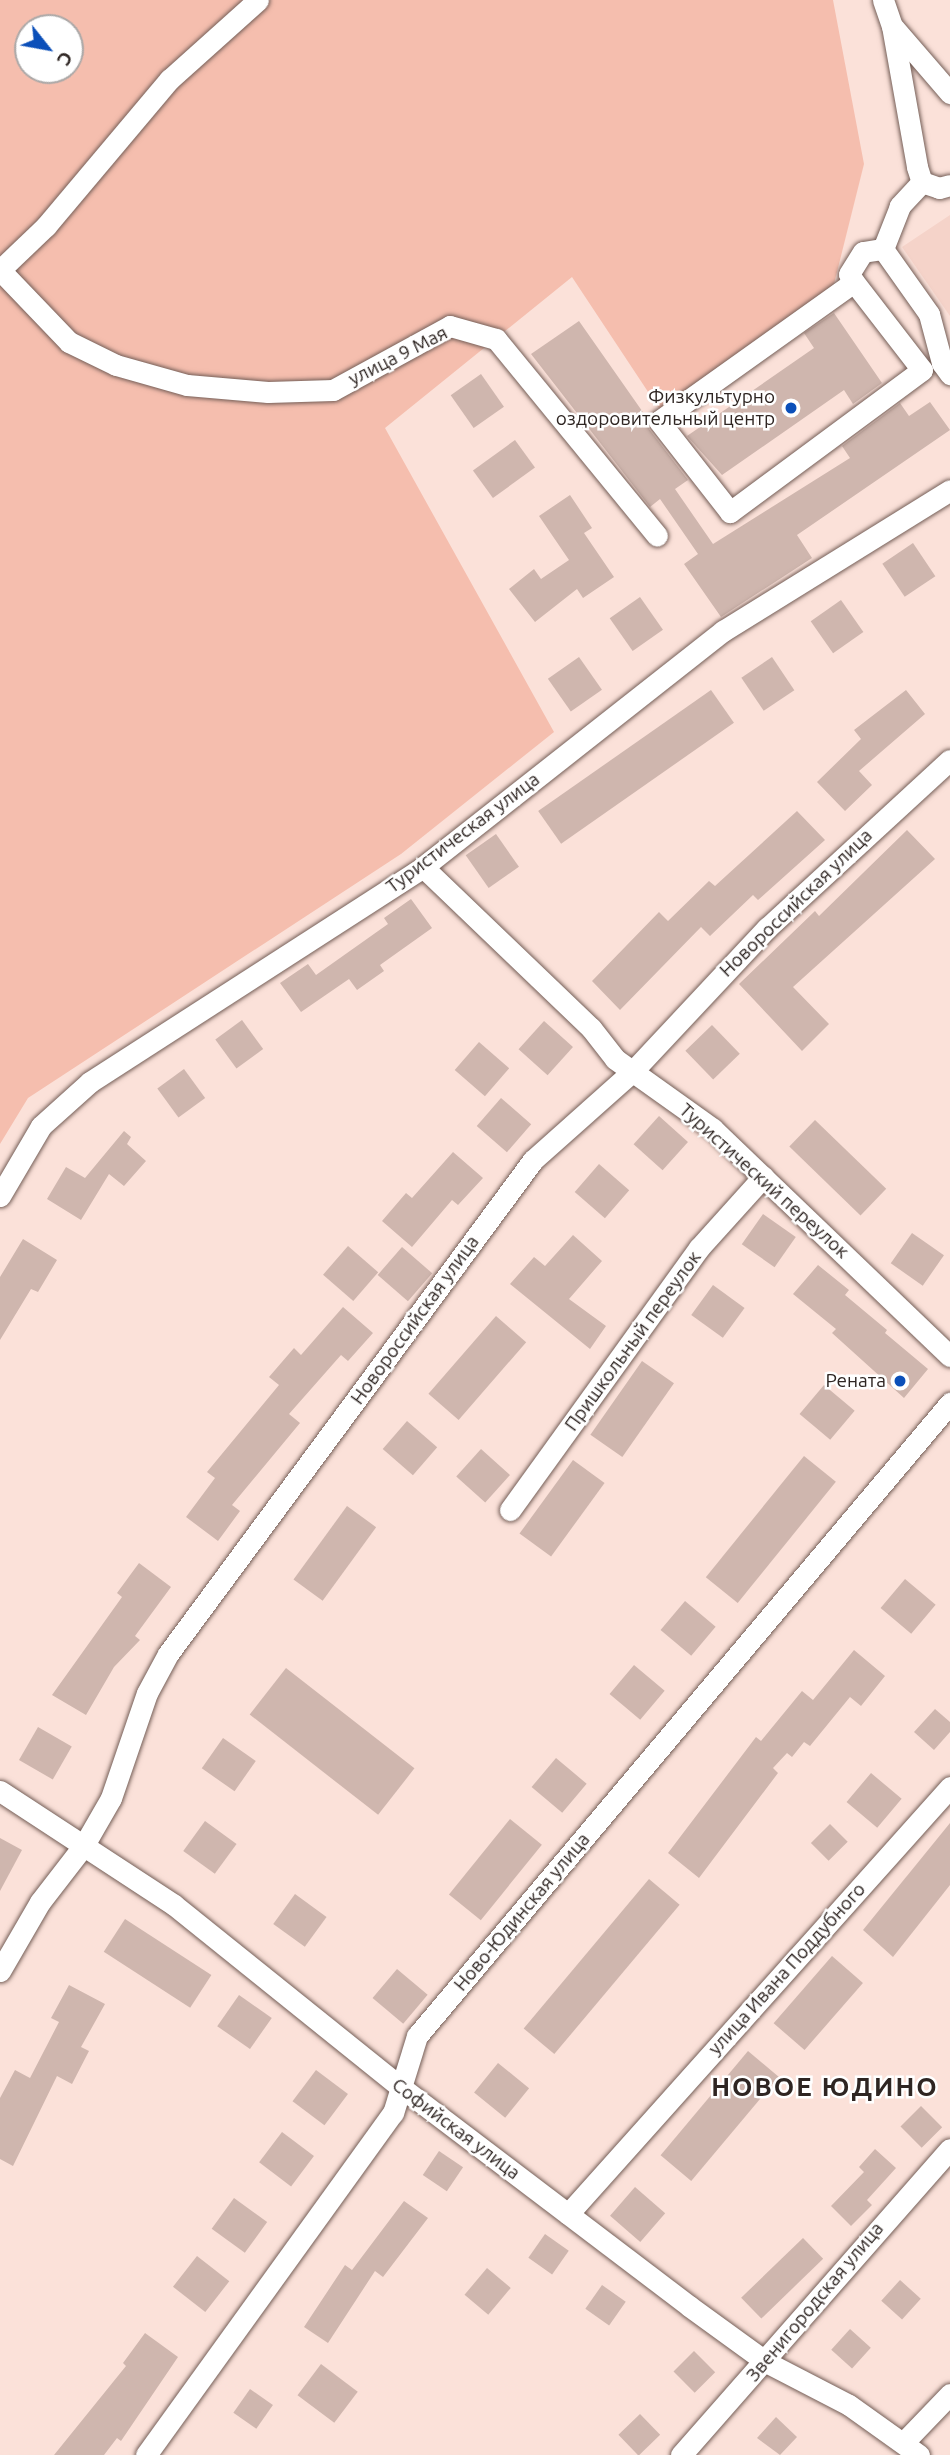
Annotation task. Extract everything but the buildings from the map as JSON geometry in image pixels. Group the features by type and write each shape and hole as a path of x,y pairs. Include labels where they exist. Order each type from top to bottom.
{"street":[{"path":"0,270 46,226 170,79 258,0"},
{"path":"883,0 892,26 922,182"},
{"path":"892,26 950,93"},
{"path":"922,182 939,188 950,185"},
{"path":"883,249 900,206 922,182"},
{"path":"854,282 659,422 730,512 922,370 849,274 863,252 883,249"},
{"path":"883,249 929,314 942,363 950,374"},
{"name":"улица 9 Мая","path":"0,270 69,342 116,365 187,385 268,393 333,390 450,326 496,339 657,536"},
{"name":"Туристическая улица","path":"0,1196 41,1126 90,1082 424,867 723,631 950,490"},
{"name":"Новороссийская улица","path":"0,1971 40,1902 85,1845 111,1798 147,1693 168,1654 533,1160 632,1071 767,928 950,760"},
{"name":"Туристический переулок","path":"424,867 591,1028 615,1059 713,1129 949,1351"},
{"name":"Пришкольный переулок","path":"510,1510 699,1248 763,1177"},
{"name":"Ново-Юдинская улица","path":"146,2455 393,2113 417,2036 950,1403"},
{"name":"улица Ивана Поддубного","path":"568,2214 950,1787"},
{"name":"Софийская улица","path":"0,1791 174,1905 402,2088 766,2362 849,2405 911,2449"},
{"name":"Звенигородская улица","path":"681,2455 766,2362 857,2252 950,2150"},
{"path":"911,2449 950,2394"}],"shaded area":[{"path":"0,0 833,0 864,164 830,300 668,422 572,277 385,428 554,732 401,854 28,1098 0,1144"},
{"path":"950,215 950,316 902,247"}],"place":[{"name":"Физкультурно оздоровительный центр","path":"791,408"},
{"name":"Рената","path":"900,1381"}],"district":[{"name":"НОВОЕ ЮДИНО","path":"825,2087"}]}
